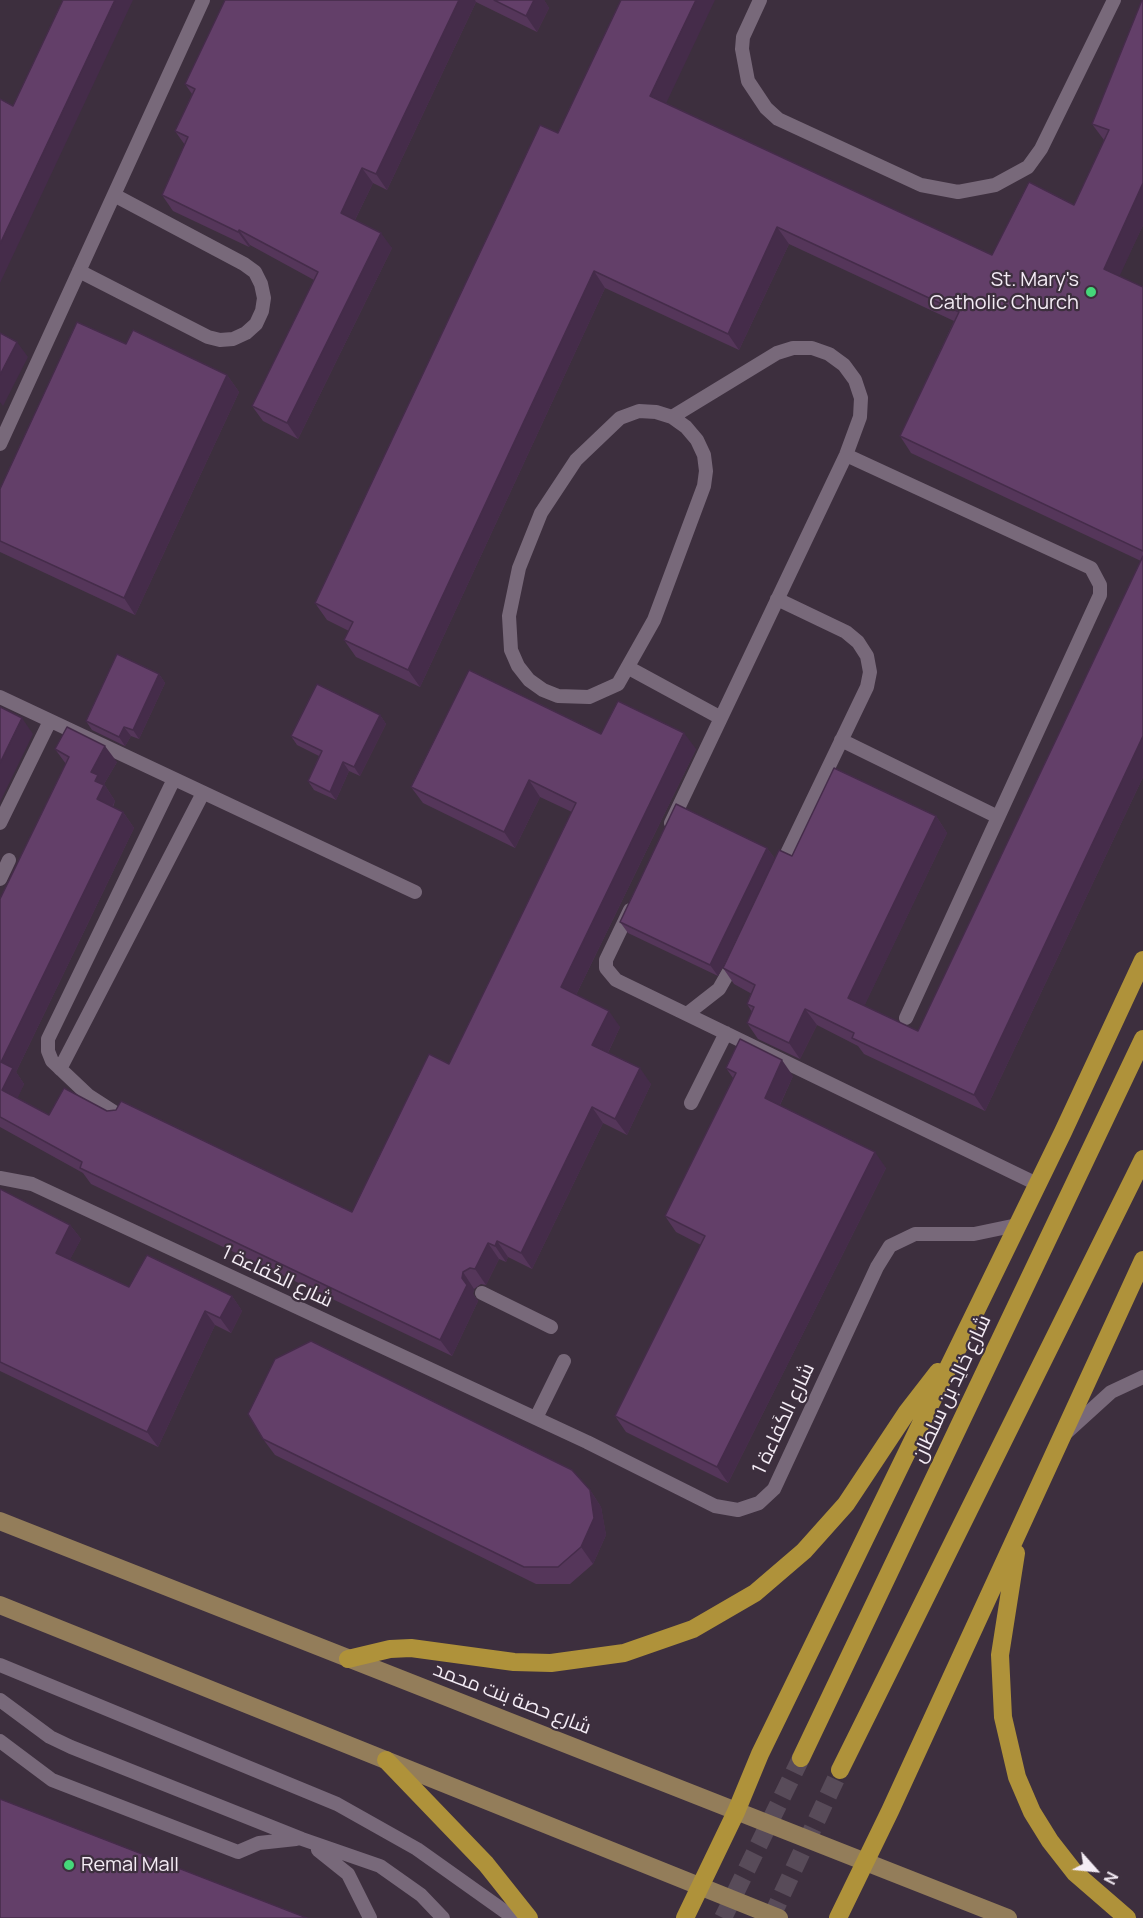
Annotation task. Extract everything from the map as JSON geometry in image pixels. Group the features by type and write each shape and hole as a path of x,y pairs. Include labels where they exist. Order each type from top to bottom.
{"main road":[{"path":"685,1918 736,1812 760,1754 1037,1184 1143,960"},
{"name":"شارع خالِد بن سلطان","path":"801,1758 1143,1039"},
{"path":"840,1770 1143,1159"},
{"path":"838,1918 1143,1260"},
{"path":"348,1659 390,1649 411,1648 514,1662 560,1662 624,1653 693,1629 754,1593 812,1543 846,1504 921,1392 953,1356"},
{"path":"1023,1520 1008,1593 1000,1656 1003,1717 1017,1777 1032,1812 1050,1841 1075,1873 1127,1918"},
{"name":"شارع حصة بنت محمد","path":"0,1521 1008,1918"},
{"path":"0,1605 779,1918"},
{"path":"386,1760 480,1857 529,1918"}],"lane":[{"path":"0,444 203,0"},
{"path":"760,0 743,37 742,50 748,81 766,108 778,119 921,185 958,192 995,185 1028,166 1041,149 1114,0"},
{"path":"79,271 220,340 233,339 246,333 256,324 262,311 264,298 255,272 114,195"},
{"path":"665,836 846,455 860,417 861,398 855,380 844,365 830,354 812,348 793,348 777,353 672,417"},
{"path":"639,411 656,412 672,417 686,427 697,440 706,471 676,566 654,620 629,668 618,684 589,697 573,698 543,690 518,666 511,651 509,616 519,568 529,540 541,513 576,460 620,418 639,411"},
{"path":"846,455 1090,568 1097,575 1100,595 906,1018"},
{"path":"772,885 867,687 870,672 867,656 858,642 846,632 777,599"},
{"path":"629,668 722,718"},
{"path":"0,697 416,891"},
{"path":"0,823 50,721"},
{"path":"841,740 998,817"},
{"path":"123,1118 89,1096 52,1061 48,1051 48,1039 174,779"},
{"path":"60,1069 203,793"},
{"path":"0,879 9,860"},
{"path":"635,900 606,960 606,968 616,980 1037,1184"},
{"path":"687,1014 719,989 727,979 742,948"},
{"path":"691,1103 726,1033"},
{"name":"شارع الكَفاءة 1","path":"0,1178 32,1184 587,1442 715,1506 738,1510 750,1508 774,1489 877,1267 890,1246 915,1234 974,1234 1017,1225"},
{"path":"482,1293 551,1327"},
{"path":"536,1418 564,1361"},
{"path":"1062,1437 1111,1392 1143,1377"},
{"path":"0,1665 337,1804 417,1849 514,1918"},
{"path":"0,1700 25,1720 61,1742 302,1839 380,1866 421,1895 443,1918"},
{"path":"0,1741 52,1780 238,1852 259,1843 302,1839 332,1858 348,1874 370,1918"}],"building":[{"path":"63,0 115,0 0,244 0,99 13,106"},
{"path":"225,0 459,0 376,174 362,168 341,213 381,233 287,423 252,406 318,272 239,230 238,232 162,195 188,137 175,131 195,89 185,84"},
{"path":"494,0 534,0 526,16"},
{"path":"621,0 696,0 650,96 992,255 1029,182 1074,205 1109,130 1092,124 1143,0 1143,183 1104,269 1143,287 1143,551 900,436 959,312 777,227 728,334 594,271 408,670 344,640 353,622 315,603 540,125 558,133"},
{"path":"77,322 126,344 133,330 227,375 124,598 0,541 0,489"},
{"path":"0,333 17,342 0,375"},
{"path":"1143,556 1143,736 974,1095 852,1038 854,1033 805,1009 789,1043 747,1023 754,1007 747,1004 755,985 723,968 779,850 792,856 834,768 936,816 848,998 918,1031"},
{"path":"117,654 159,674 133,730 124,727 119,737 86,721"},
{"path":"469,670 601,734 618,701 684,733 561,987 609,1011 592,1045 640,1068 615,1119 592,1107 521,1253 497,1241 495,1246 488,1243 475,1269 470,1268 463,1272 462,1278 467,1285 440,1340 80,1168 82,1162 0,1117 0,899 69,757 55,749 67,727 105,746 91,772 98,775 95,781 104,785 97,799 123,812 1,1062 13,1068 2,1090 49,1115 64,1088 107,1111 116,1110 121,1101 352,1212 429,1054 449,1064 576,803 529,780 504,832 411,787"},
{"path":"317,684 380,715 354,767 343,762 330,792 308,781 322,751 291,736"},
{"path":"0,707 22,718 0,763"},
{"path":"676,804 767,848 710,965 620,922"},
{"path":"740,1039 782,1060 765,1098 875,1152 717,1467 615,1416 705,1236 665,1216 736,1073 726,1068"},
{"path":"0,1189 70,1225 56,1253 129,1287 147,1255 232,1296 220,1318 205,1311 147,1432 0,1362"},
{"path":"311,1341 572,1470 590,1490 594,1518 581,1547 558,1567 524,1567 263,1439 248,1414 275,1359"},
{"name":"Remal Mall","path":"0,1799 307,1918 0,1918"}],"tunnel":[{"path":"723,1918 801,1758"},
{"path":"771,1918 840,1770"}],"place":[{"name":"St. Mary's Catholic Church","path":"1091,292"},
{"name":"Remal Mall","path":"69,1865"}]}
